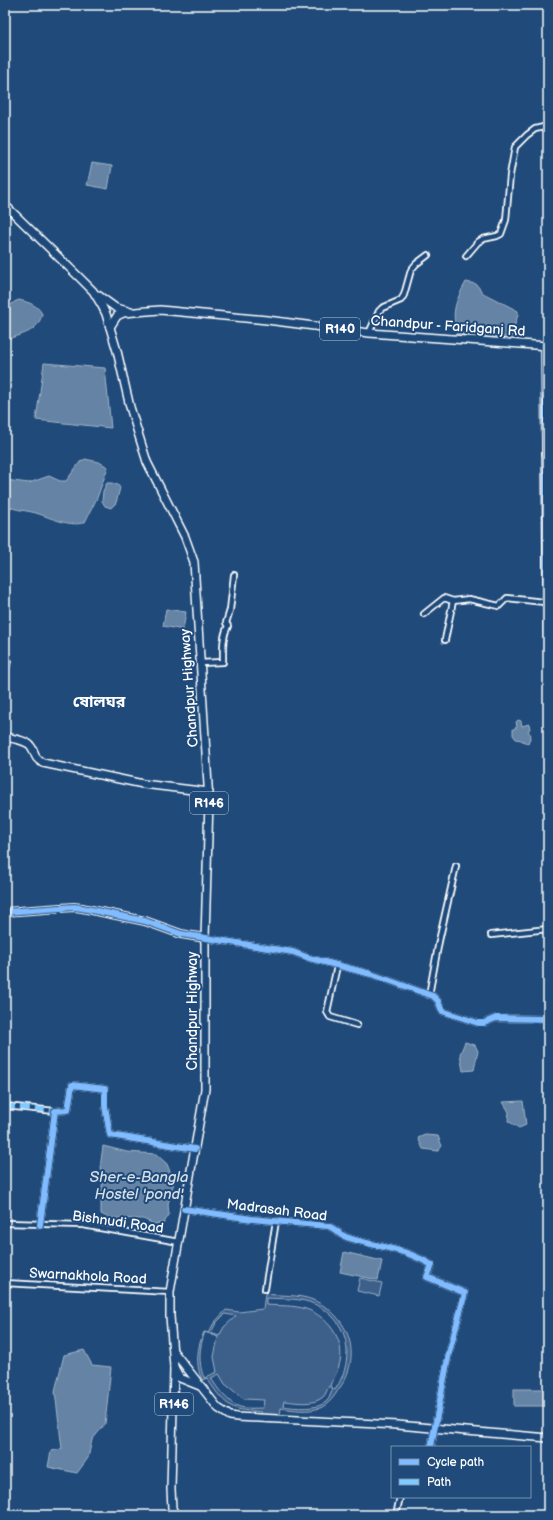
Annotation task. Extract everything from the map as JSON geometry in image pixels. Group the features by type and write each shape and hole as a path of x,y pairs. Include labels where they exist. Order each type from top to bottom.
{"main road":[{"name":"R140","path":"5,205 63,260 93,291 116,308 132,312"},
{"name":"R140","path":"93,291 106,314 110,327"},
{"name":"Chandpur - Faridganj Rd","path":"132,312 160,310 189,312 369,333 546,346"},
{"name":"R140","path":"110,327 117,316 123,313 132,312"},
{"name":"Chandpur Highway","path":"110,327 130,407 147,462 185,537 194,562 209,792 205,938 205,1089 170,1292 170,1316 174,1352 171,1489 172,1508 175,1515"},
{"path":"546,346 548,644"},
{"path":"5,656 7,663 5,669"},
{"path":"5,736 28,743 35,758 43,763 143,784 209,792"},
{"path":"5,912 74,907 82,908 145,921 181,934 205,938"},
{"path":"174,1352 200,1386 224,1412 237,1417 318,1420 436,1428 548,1438"},
{"path":"174,1367 180,1378 200,1386"}],"street":[{"path":"466,256 483,238 498,236 501,234 506,220 510,175 515,147 526,135 535,129 548,126"},
{"path":"369,333 379,311 382,308 401,300 412,270 416,264 428,255"},
{"path":"200,663 223,662 223,642 225,631 228,626 226,623 230,610 234,575"},
{"path":"424,614 444,598 453,601 469,599 499,606 507,598 544,602 548,601"},
{"path":"445,640 453,601"},
{"path":"429,995 456,866"},
{"path":"491,935 548,929"},
{"path":"205,938 293,952 337,966 371,974 436,998 442,1011 478,1022 484,1023 496,1018 548,1019"},
{"path":"337,966 327,1012 330,1017 357,1025"},
{"path":"5,1106 55,1111 68,1110 72,1085 105,1089 105,1106 110,1135 195,1149"},
{"path":"40,1225 55,1111"},
{"name":"Madrasah Road","path":"184,1209 252,1219 328,1226 341,1235 393,1249 419,1258 432,1266 427,1278 464,1293 449,1353 436,1428"},
{"path":"265,1288 276,1221"},
{"name":"Bishnudi Road","path":"5,1223 83,1226 179,1242"},
{"name":"Swarnakhola Road","path":"5,1283 170,1292"},
{"path":"431,1446 436,1428"},
{"path":"396,1515 400,1498"}],"shaded area":[{"path":"360,1278 382,1283 379,1296 357,1291"},
{"path":"265,1294 308,1298 326,1307 344,1326 349,1338 351,1351 350,1363 346,1376 339,1389 331,1400 320,1408 296,1410 281,1408 280,1416 261,1415 261,1412 236,1409 217,1393 207,1378 202,1380 198,1368 198,1350 204,1332 200,1355 204,1378 217,1372 214,1357 218,1337 207,1333 214,1323 226,1310 239,1312 263,1309","holes":["266,1298 293,1299 309,1302 323,1308 333,1317 341,1327 347,1351 346,1364 342,1377 335,1390 330,1385 338,1368 341,1353 340,1345 333,1330 321,1317 306,1309 291,1306 266,1305","225,1314 236,1316 224,1327 219,1336 211,1333 216,1323","219,1374 225,1384 244,1399 264,1400 263,1408 246,1408 236,1405 223,1395 211,1378","329,1386 333,1389 327,1401 318,1406 300,1408 283,1406 284,1401 304,1403 314,1402 319,1400 326,1393"]}],"water":[{"path":"92,163 112,166 108,189 87,185"},
{"path":"466,282 476,284 483,293 518,311 511,337 457,334 454,319 455,307"},
{"path":"19,300 38,308 42,314 40,320 33,329 28,332 5,340 7,311 10,306"},
{"path":"44,363 105,368 111,428 36,420"},
{"path":"85,459 99,462 108,467 97,498 85,522 80,524 68,523 5,505 5,480 29,483 49,476 60,481 66,481 80,462"},
{"path":"107,483 118,485 120,488 116,503 111,508 105,506 102,501 103,491"},
{"path":"166,609 186,612 183,630 163,626"},
{"path":"518,720 521,721 522,726 529,724 530,729 528,731 531,735 528,744 516,739 513,735 513,729 517,727 516,722"},
{"path":"465,1042 475,1045 478,1051 474,1070 463,1071 460,1054"},
{"path":"523,1101 526,1125 519,1128 508,1121 509,1112 503,1102"},
{"path":"425,1135 438,1136 442,1146 438,1151 423,1149 418,1138"},
{"name":"Sher-e-Bangla Hostel 'pond'","path":"103,1146 127,1152 156,1154 167,1164 174,1182 168,1204 169,1215 163,1224 154,1224 143,1219 109,1218 101,1214 103,1178 100,1168"},
{"path":"344,1252 382,1261 378,1280 340,1272"},
{"path":"84,1350 92,1365 111,1367 105,1424 92,1440 88,1458 77,1473 48,1467 51,1451 62,1449 55,1391 64,1355"},
{"path":"514,1389 546,1389 546,1406 514,1406"}],"marked path":[{"path":"5,1106 55,1111"}],"cycle path":[{"path":"545,346 548,644"},
{"path":"5,912 74,907 82,908 145,921 181,934 293,952 309,958 371,974 433,996 438,1001 442,1011 478,1023 484,1023 496,1018 548,1019"},
{"path":"40,1225 55,1111 68,1110 72,1085 105,1089 105,1106 110,1135 195,1149"},
{"path":"184,1209 252,1219 328,1226 346,1237 402,1252 423,1260 432,1265 427,1277 465,1293 449,1353 431,1446"}],"district":[{"name":"ষোলঘর","path":"99,702"}]}
